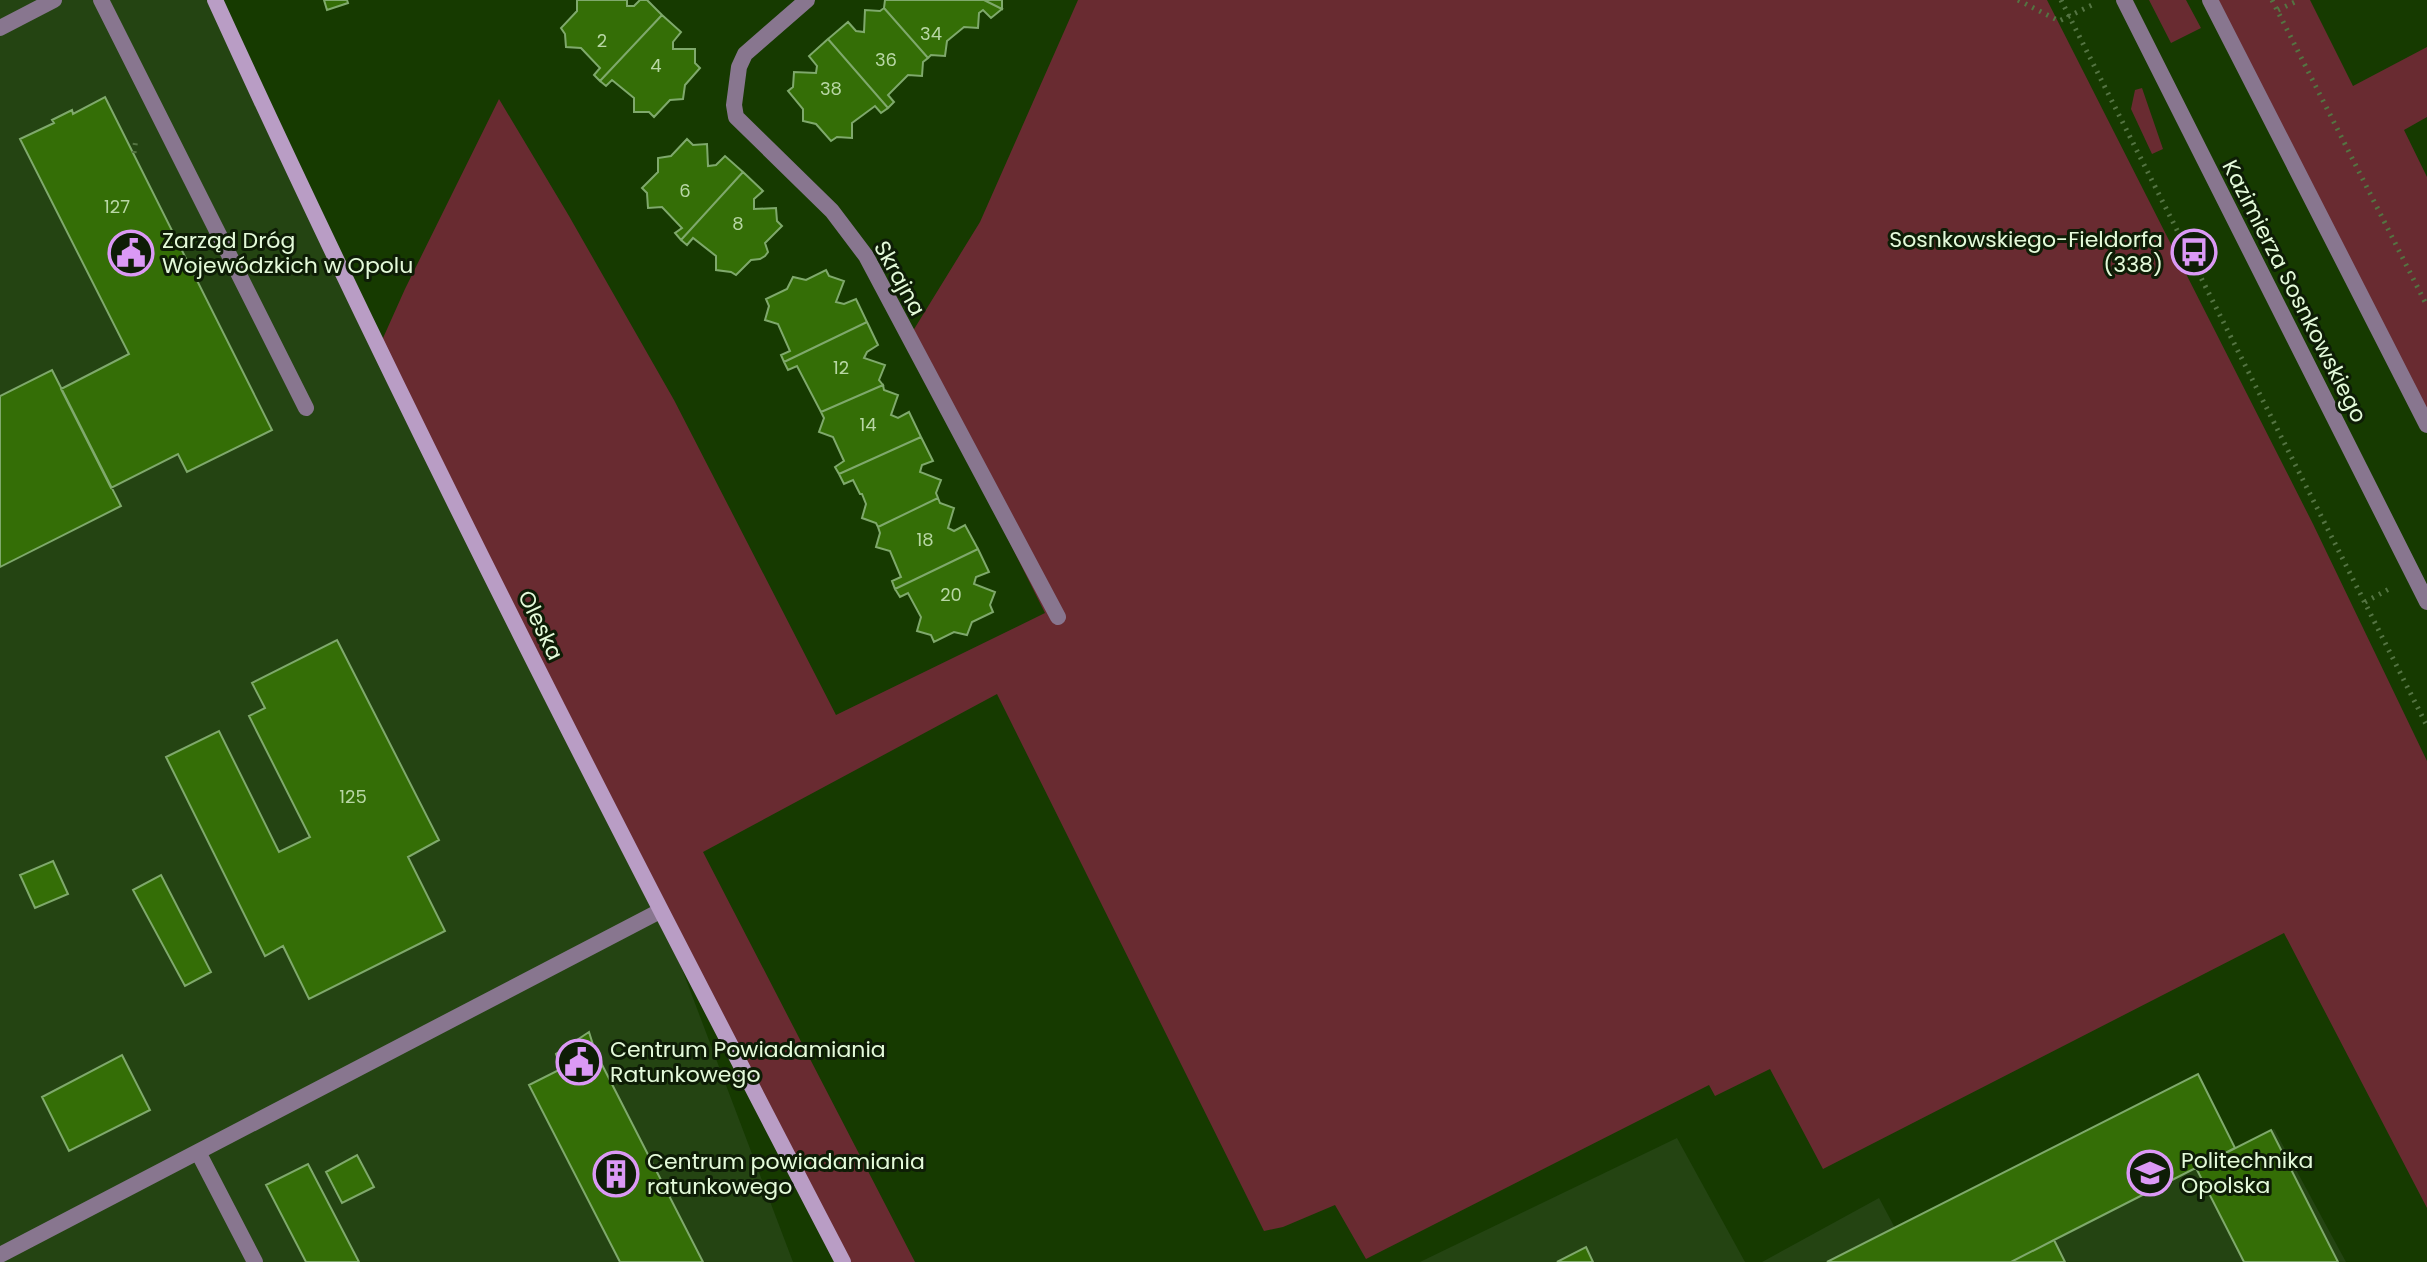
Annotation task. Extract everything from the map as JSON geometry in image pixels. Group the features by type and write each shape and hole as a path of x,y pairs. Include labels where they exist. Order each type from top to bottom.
{"main road":[{"name":"Oleska","path":"215,0 372,333 660,911 843,1262"}],"street":[{"path":"0,28 54,0"},
{"path":"101,0 306,408"},
{"name":"Skrajna","path":"807,0 745,54 739,67 734,105 736,117 832,211 866,256 1058,617"},
{"name":"Kazimierza Sosnkowskiego","path":"2124,0 2427,602"},
{"path":"2210,0 2427,425"},
{"path":"0,1255 660,911"},
{"path":"198,1152 255,1262"}],"path":[{"path":"2018,0 2059,21 2102,0"},
{"path":"2061,0 2427,726"},
{"path":"2272,0 2427,306"},
{"path":"2278,10 2299,0"}],"shaded area":[{"path":"0,0 215,0 660,911 793,1262 0,1262"},
{"path":"1078,0 2047,0 2313,524 2427,761 2427,1208 2284,933 1823,1169 1770,1069 1715,1096 1709,1085 1366,1259 1335,1205 1283,1227 1264,1231 997,694 703,852 915,1262 843,1262 379,347 499,99 674,400 836,715 1045,613 908,339 980,222"},
{"path":"2149,0 2186,0 2201,28 2171,43"},
{"path":"2210,0 2310,0 2353,86 2427,47 2427,117 2404,130 2427,177 2427,425"},
{"path":"2142,88 2163,149 2152,154 2131,109 2135,90"},
{"name":"Politechnika Opolska","path":"2198,1074 2235,1148 2274,1129 2346,1262 1762,1262 1879,1198 1895,1228"},
{"path":"1677,1138 1745,1262 1420,1262"}],"building":[{"path":"324,0 347,0 348,3 327,10"},
{"path":"577,0 627,0 627,6 634,6 640,0 647,0 662,15 600,81 594,75 600,68 581,48 566,47 561,28 577,11"},
{"path":"885,0 984,0 1002,9 991,18 983,10 979,13 978,28 964,27 947,41 945,56 931,55 928,58 884,8"},
{"path":"984,0 1002,0 1002,9"},
{"path":"884,8 928,58 923,62 922,76 908,75 888,95 894,102 888,108 828,39 848,22 856,31 864,32 865,10 880,11"},
{"path":"662,15 681,32 673,42 673,49 695,49 695,63 700,68 685,85 683,99 670,100 654,117 649,112 634,112 634,98 612,80 606,86 600,81"},
{"path":"828,39 888,108 881,113 875,106 852,123 852,138 837,137 831,141 816,124 803,121 803,109 788,91 793,87 794,72 816,73 817,66 809,56"},
{"name":"Zarząd Dróg Wojewódzkich w Opolu","path":"105,97 272,430 187,472 178,454 111,488 61,389 129,354 20,139 54,123 52,120 72,110 73,114"},
{"path":"687,139 693,145 707,144 708,166 716,165 725,156 743,172 681,240 675,233 682,228 662,207 648,208 647,193 642,188 658,172 658,158 671,156"},
{"path":"743,172 763,191 754,199 754,209 776,208 777,221 782,226 765,243 768,252 765,256 751,260 736,275 716,270 716,256 693,238 687,245 681,240"},
{"path":"826,270 829,276 844,281 836,302 844,304 856,299 867,322 784,362 781,355 790,351 778,324 765,320 769,306 766,299 787,289 793,277 806,280"},
{"path":"867,322 878,345 864,358 885,365 879,380 883,385 821,412 797,366 788,370 784,362"},
{"path":"52,370 121,506 0,567 0,396"},
{"path":"883,385 884,390 898,395 891,415 898,418 909,412 921,437 839,474 835,467 844,461 833,437 819,432 824,418 821,412"},
{"path":"921,437 933,461 922,465 920,472 941,480 936,493 938,498 878,527 876,523 862,518 866,504 862,494 853,480 844,484 839,474"},
{"path":"938,498 940,503 954,508 948,528 954,531 965,525 978,549 895,589 892,581 901,577 890,551 876,547 880,533 878,527"},
{"path":"978,549 989,572 976,577 974,584 995,592 990,605 993,612 972,622 967,635 954,632 934,642 931,635 917,631 921,617 908,593 900,597 895,589"},
{"path":"337,640 439,840 408,857 445,931 309,999 283,946 265,956 166,757 219,731 279,852 310,837 249,716 265,708 252,683"},
{"path":"53,861 68,894 35,908 20,875"},
{"path":"161,875 211,972 185,986 133,890"},
{"name":"Centrum powiadamiania ratunkowego","path":"589,1032 595,1051 703,1262 620,1262 529,1085 561,1069 556,1054"},
{"path":"122,1055 150,1110 69,1151 42,1097"},
{"path":"2198,1074 2235,1148 2011,1262 1827,1262"},
{"path":"2271,1130 2338,1262 2244,1262 2196,1168"},
{"path":"357,1155 374,1187 342,1203 326,1172"},
{"path":"308,1164 359,1262 306,1262 266,1185"},
{"path":"2054,1240 2065,1262 2011,1262"},
{"path":"1586,1247 1593,1262 1557,1262"}],"place":[{"name":"Sosnkowskiego-Fieldorfa (338)","path":"2194,252"},
{"name":"Zarząd Dróg Wojewódzkich w Opolu","path":"131,253"},
{"name":"Centrum Powiadamiania Ratunkowego","path":"579,1062"},
{"name":"Politechnika Opolska","path":"2150,1173"},
{"name":"Centrum powiadamiania ratunkowego","path":"616,1174"}]}
